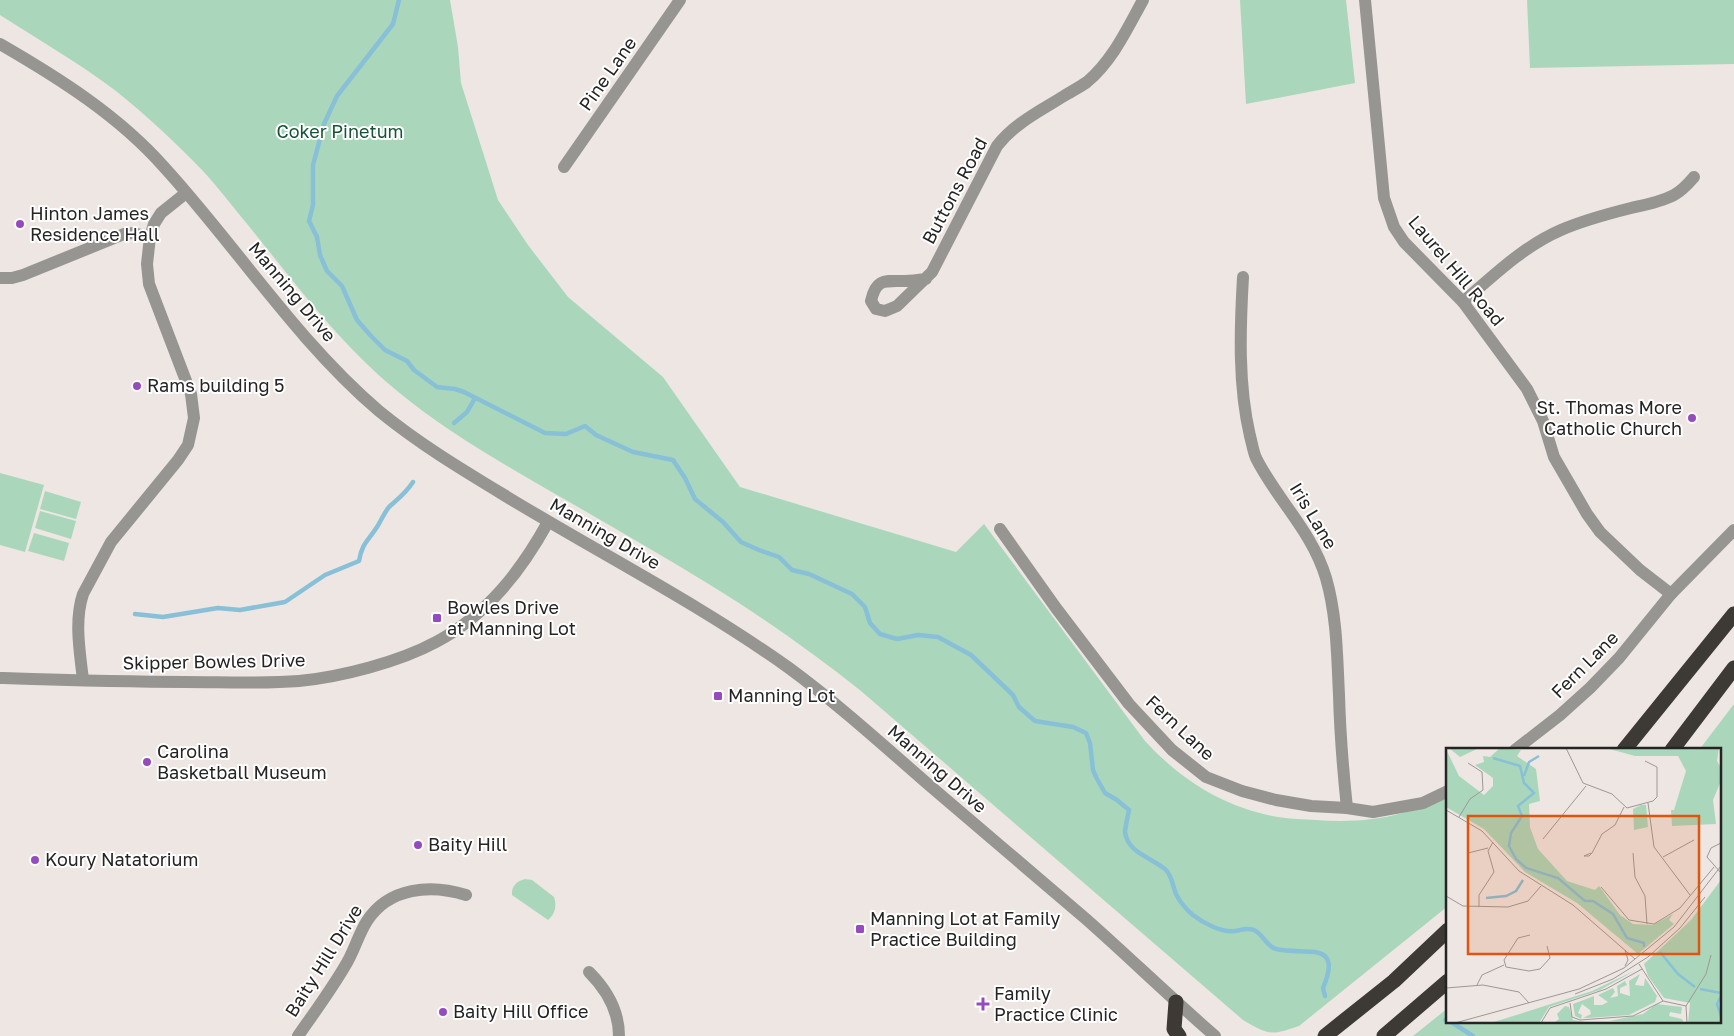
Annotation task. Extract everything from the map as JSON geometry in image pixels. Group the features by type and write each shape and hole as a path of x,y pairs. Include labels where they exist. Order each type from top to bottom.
{"highway":[{"path":"1626,748 1734,614"},
{"path":"1674,748 1734,668"},
{"path":"1325,1036 1387,986 1446,932"},
{"path":"1384,1036 1446,983"},
{"path":"1176,1002 1174,1029 1179,1036"}],"street":[{"name":"Pine Lane","path":"564,167 680,0"},
{"name":"Buttons Road","path":"926,279 932,272 997,146 1007,133 1021,122 1086,83 1106,63 1143,0"},
{"name":"Laurel Hill Road","path":"1365,0 1384,198 1394,227 1404,242 1464,302 1527,389 1543,421 1554,457 1587,514 1600,532 1640,570 1671,594"},
{"name":"Manning Drive","path":"0,44 60,80 101,109 138,140 164,167 299,330 338,372 379,410 415,439 458,467 674,595 790,669 848,715 1088,921 1215,1036"},
{"path":"1464,302 1502,268 1528,248 1545,238 1590,219 1673,196 1685,188 1694,177"},
{"path":"83,680 78,634 81,601 111,542 188,445 194,418 191,394 149,284 147,264 150,237 154,224 161,212 186,193"},
{"path":"0,274 0,279 23,275 124,234 133,233 150,237"},
{"name":"Iris Lane","path":"1243,277 1243,395 1255,456 1310,538 1320,558 1332,601 1347,808"},
{"name":"Skipper Bowles Drive","path":"0,678 235,682 299,681 341,674 383,663 411,653 448,635 487,605 518,571 548,522"},
{"name":"Fern Lane","path":"1000,529 1056,608 1129,704 1172,750 1206,777 1242,792 1310,806 1347,808 1373,812 1422,803 1446,792"},
{"name":"Fern Lane","path":"1518,748 1560,715 1590,688 1619,658 1671,594 1734,530"},
{"name":"Baity Hill Drive","path":"298,1036 342,972 366,922 374,912 396,897 419,890 432,888 466,895"},
{"path":"589,972 604,988 610,998 618,1020 619,1036"}],"green space":[{"name":"Coker Pinetum","path":"0,0 450,0 458,47 461,83 498,200 528,245 568,297 663,377 740,487 956,552 984,524 1145,741 1189,780 1240,807 1259,813 1292,819 1348,821 1381,818 1402,813 1446,794 1446,908 1299,1026 1270,1032 1259,1029 1243,1020 861,691 824,662 767,621 707,583 461,438 417,407 375,372 336,332 214,183 181,149 116,91 73,61 0,15"},
{"path":"1240,0 1346,0 1355,83 1246,104"},
{"path":"1527,0 1734,0 1734,64 1530,68"},
{"path":"0,473 44,485 25,552 0,545"},
{"path":"45,491 81,502 76,519 40,509"},
{"path":"40,511 76,521 71,539 35,528"},
{"path":"34,533 69,543 64,561 28,551"},
{"path":"1734,704 1734,1036 1413,1036 1446,1010 1446,1024 1722,1024 1722,748 1701,748"},
{"path":"525,879 532,880 554,897 555,910 548,920 512,895 512,889 515,884"}],"waterway":[{"path":"399,0 393,24 337,96 324,124 313,165 313,205 309,221 317,237 320,255 327,271 342,286 357,320 371,336 385,350 407,361 414,370 437,387 464,392 545,433 566,434 585,426 596,435 633,452 673,460 685,478 695,499 723,522 741,542 779,557 792,570 809,574 852,594 865,607 870,623 880,634 897,639 918,635 938,637 971,655 1013,695 1019,707 1035,721 1073,727 1086,733 1090,743 1093,770 1097,779 1105,793 1129,810 1125,830 1127,839 1136,850 1168,872 1176,894 1186,908 1202,921 1219,929 1230,931 1254,930 1273,948 1287,951 1309,951 1325,956 1328,962 1328,973 1323,988 1325,996"},
{"path":"454,423 467,412 475,398"},
{"path":"135,614 163,617 218,608 240,610 285,602 325,575 359,561 364,546 387,509 413,482"},
{"path":"1454,1024 1473,1036"}],"place":[{"name":"Hinton James Residence Hall","path":"20,224"},
{"name":"Rams building 5","path":"137,386"},
{"name":"St. Thomas More Catholic Church","path":"1692,418"},
{"name":"Bowles Drive at Manning Lot","path":"437,618"},
{"name":"Manning Lot","path":"718,696"},
{"name":"Carolina Basketball Museum","path":"147,762"},
{"name":"Baity Hill","path":"418,845"},
{"name":"Koury Natatorium","path":"35,860"},
{"name":"Manning Lot at Family Practice Building","path":"860,929"},
{"name":"Family Practice Clinic","path":"983,1004"},
{"name":"Baity Hill Office","path":"443,1012"}]}
